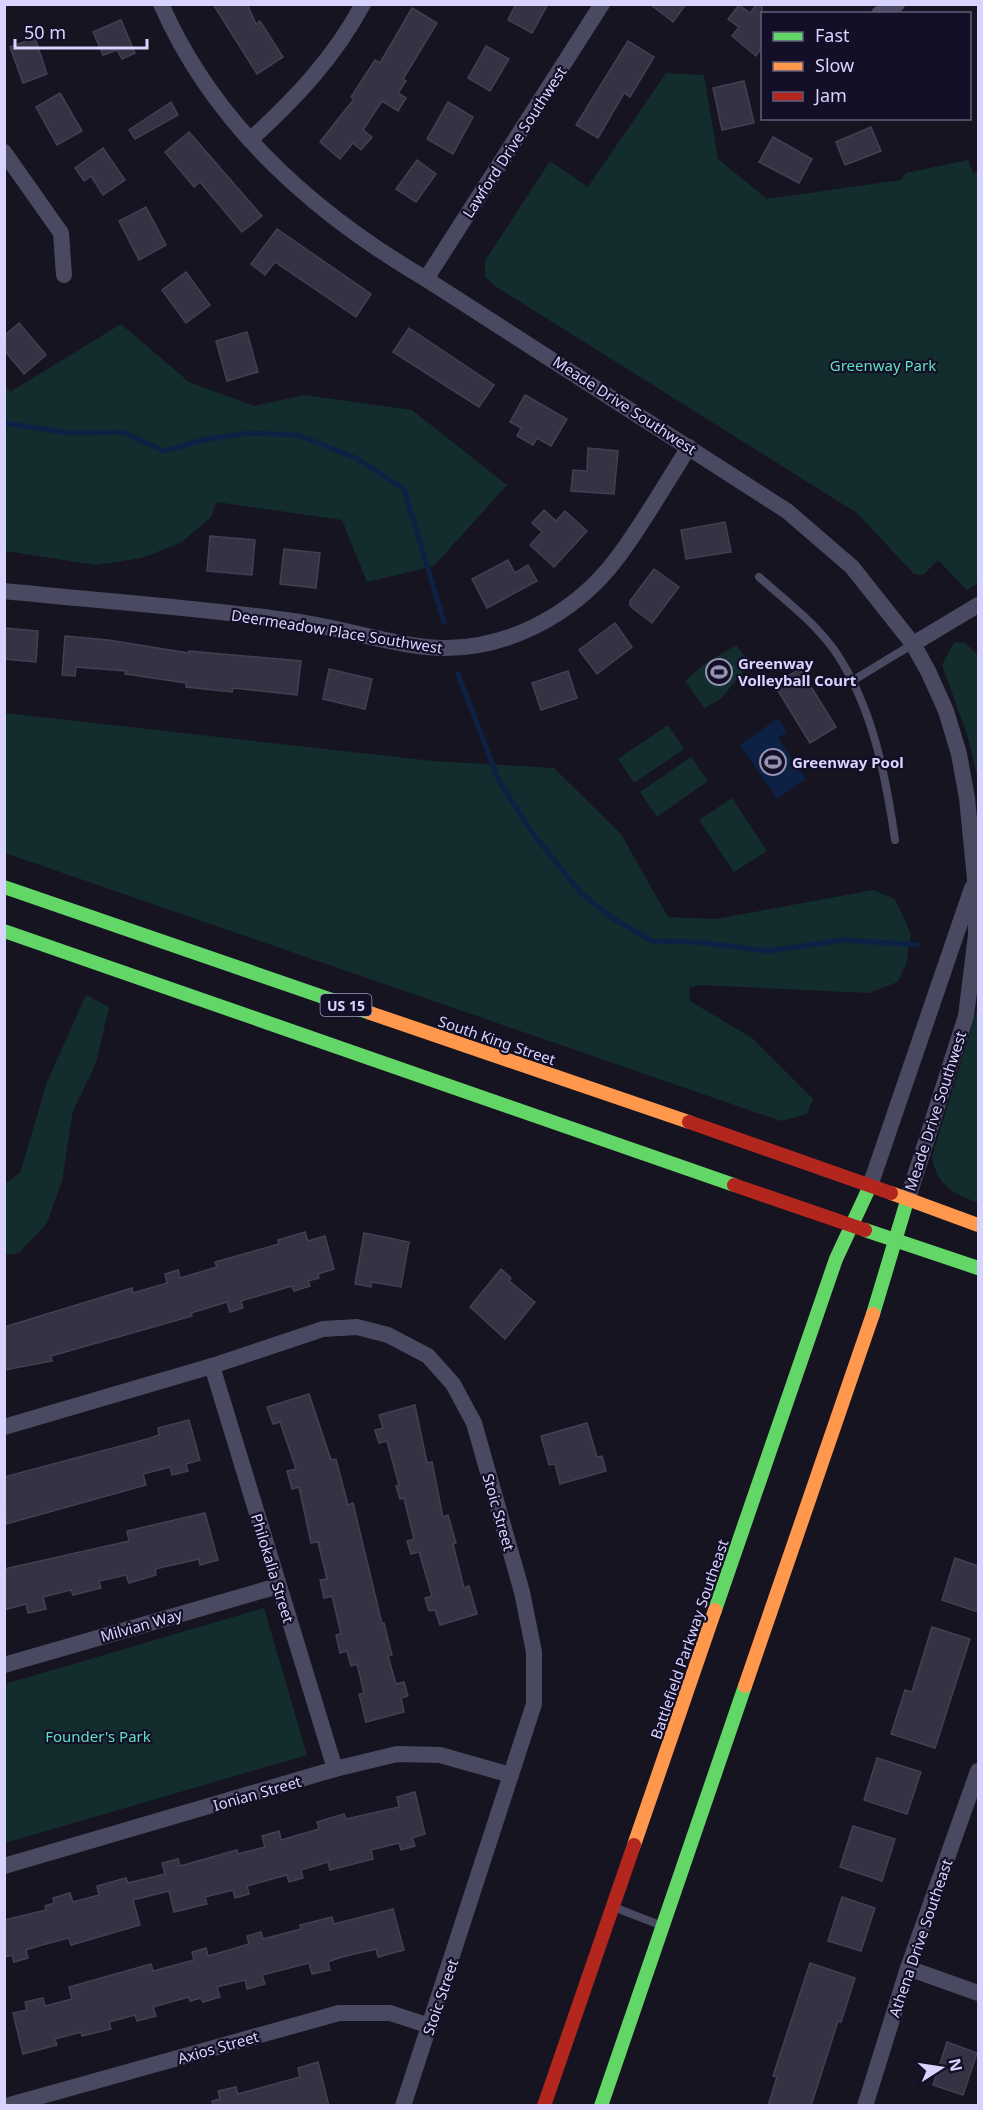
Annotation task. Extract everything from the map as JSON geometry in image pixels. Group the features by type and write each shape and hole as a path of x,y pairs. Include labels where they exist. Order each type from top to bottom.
{"main road":[{"name":"South King Street","path":"4,887 870,1186 978,1226"},
{"name":"US 15","path":"4,931 978,1268"},
{"name":"Battlefield Parkway Southeast","path":"544,2106 836,1259 870,1186"},
{"path":"601,2106 898,1240 907,1201"}],"street":[{"name":"Meade Drive Southwest","path":"161,4 188,55 250,140 296,187 336,221 380,252 426,279 788,511 824,540 852,567 913,644 946,711 959,753 967,798 975,879 976,935 966,1016 907,1201"},
{"path":"250,140 297,97 325,64 363,4"},
{"name":"Lawford Drive Southwest","path":"426,279 602,4"},
{"path":"883,12 897,4"},
{"path":"4,152 61,233 64,275"},
{"name":"Deermeadow Place Southwest","path":"4,591 292,621 428,648 457,648 490,644 547,620 597,581 618,557 689,447"},
{"path":"913,644 978,605"},
{"name":"Meade Drive Southwest","path":"870,1186 975,879"},
{"name":"Stoic Street","path":"4,1427 212,1366 323,1329 357,1327 388,1335 428,1356 453,1384 474,1423 522,1592 534,1652 534,1704 403,2106"},
{"name":"Philokalia Street","path":"212,1366 334,1769"},
{"name":"Milvian Way","path":"4,1665 278,1586"},
{"name":"Ionian Street","path":"4,1866 334,1769 397,1754 440,1755 511,1775"},
{"name":"Athena Drive Southeast","path":"865,2106 908,1968 978,1771"},
{"path":"908,1968 978,1993"},
{"name":"Axios Street","path":"6,2106 339,2013 390,2013 430,2026"}],"lane":[{"path":"759,577 811,624 836,653 852,681 883,769 895,840"},
{"path":"852,681 913,644"},
{"path":"613,1907 662,1926"}],"green space":[{"name":"Greenway Park","path":"666,73 704,75 718,159 767,199 901,180 906,173 968,160 973,173 978,171 978,583 967,590 938,560 923,575 914,574 857,513 495,286 485,276 485,261 550,161 588,187"},
{"path":"121,324 189,382 254,406 304,395 412,410 507,485 434,566 367,582 342,520 216,502 211,517 182,542 142,558 96,565 5,551 5,384 10,392"},
{"path":"954,642 965,643 978,655 978,779 967,734 942,665"},
{"name":"Greenway Volleyball Court","path":"736,645 750,663 721,699 704,708 685,681 706,663"},
{"path":"5,713 433,761 554,768 621,834 668,917 716,919 873,890 895,899 911,934 906,964 898,982 869,993 700,985 689,988 690,1001 752,1038 813,1099 807,1114 781,1121 5,853"},
{"path":"668,725 684,749 634,783 618,759"},
{"path":"691,757 708,781 657,817 640,792"},
{"path":"732,798 767,851 734,872 699,820"},
{"path":"86,995 109,1007 96,1063 73,1111 62,1181 47,1223 19,1253 5,1255 5,1184 20,1173 47,1082"},
{"path":"978,1006 978,1203 954,1192 942,1182 934,1167 932,1157"},
{"name":"Founder's Park","path":"264,1608 307,1755 5,1843 5,1684"}],"water":[{"name":"Greenway Pool","path":"778,718 787,732 778,738 806,779 777,799 740,745"}],"building":[{"path":"213,4 247,4 256,24 260,21 283,57 257,74"},
{"path":"516,4 548,4 532,33 508,20"},
{"path":"650,4 686,4 673,22"},
{"path":"757,4 762,4 761,48 756,56 732,36 739,27 728,19 739,5 750,13"},
{"path":"412,8 437,23 403,79 406,81 398,93 406,98 398,111 382,101 363,130 372,137 361,150 353,143 340,159 320,142 354,99 351,97 375,60 380,63"},
{"path":"121,20 135,53 122,59 117,50 103,55 93,32"},
{"path":"35,38 47,74 23,83 10,47"},
{"path":"628,41 654,57 630,97 624,93 598,138 576,125"},
{"path":"486,46 509,59 490,91 468,78"},
{"path":"744,81 754,123 722,130 713,88"},
{"path":"60,93 82,131 57,145 36,107"},
{"path":"171,102 178,115 135,139 129,130"},
{"path":"448,102 473,117 453,154 427,139"},
{"path":"871,127 881,151 845,165 836,142"},
{"path":"189,132 262,216 242,232 200,182 194,187 165,152"},
{"path":"773,137 812,159 799,183 759,162"},
{"path":"103,148 125,180 103,195 91,176 84,181 75,168"},
{"path":"417,160 436,174 416,202 396,189"},
{"path":"146,207 166,245 139,260 119,221"},
{"path":"277,229 371,294 356,317 275,262 265,275 251,264"},
{"path":"186,272 210,305 186,323 162,290"},
{"path":"19,323 46,355 24,374 4,350 4,336"},
{"path":"409,328 494,385 479,407 393,352"},
{"path":"247,332 258,372 227,381 216,341"},
{"path":"525,395 567,419 551,446 537,438 533,445 517,436 521,428 510,422"},
{"path":"588,448 618,451 614,494 571,491 573,470 587,471"},
{"path":"544,510 556,521 565,511 587,531 554,567 530,545 542,532 532,523"},
{"path":"725,522 731,552 686,559 681,530"},
{"path":"210,536 255,540 252,575 207,571"},
{"path":"284,549 320,553 316,588 280,584"},
{"path":"508,560 515,573 528,565 537,581 487,608 472,579"},
{"path":"654,569 679,587 652,623 630,606 630,601"},
{"path":"615,623 632,647 597,674 579,650"},
{"path":"4,628 38,631 36,662 4,659"},
{"path":"65,636 108,640 189,653 189,651 301,661 297,695 233,688 232,692 186,687 186,683 125,674 126,671 76,667 75,676 62,675"},
{"path":"329,669 372,679 365,709 323,699"},
{"path":"800,669 836,727 810,743 774,684"},
{"path":"568,671 577,698 541,710 532,683"},
{"path":"305,1232 308,1241 325,1236 334,1269 318,1274 319,1278 308,1281 310,1286 294,1291 292,1286 241,1301 243,1308 230,1312 227,1302 191,1313 192,1316 51,1356 52,1361 4,1370 4,1327 132,1288 133,1293 167,1283 165,1274 178,1270 180,1278 217,1267 215,1262 279,1244 278,1240"},
{"path":"364,1233 409,1242 401,1287 372,1282 371,1287 355,1284"},
{"path":"501,1269 511,1278 509,1281 535,1302 505,1339 470,1307"},
{"path":"309,1394 331,1460 336,1459 348,1505 353,1503 382,1624 384,1623 392,1655 388,1656 396,1684 404,1682 408,1696 401,1698 404,1712 366,1722 359,1694 364,1693 357,1664 351,1666 347,1651 340,1653 336,1635 341,1634 332,1596 324,1598 320,1580 327,1579 318,1542 311,1543 299,1487 292,1489 287,1471 296,1469 280,1422 273,1424 267,1407"},
{"path":"415,1405 427,1463 432,1462 443,1517 448,1515 456,1543 453,1544 464,1588 469,1586 477,1614 440,1625 435,1610 429,1611 425,1598 432,1596 419,1552 411,1554 407,1541 414,1539 404,1498 400,1499 396,1486 399,1485 387,1441 379,1443 375,1430 383,1428 379,1415"},
{"path":"189,1420 200,1460 186,1464 188,1471 172,1475 170,1467 143,1474 146,1485 6,1524 4,1477 147,1439 159,1435 158,1428"},
{"path":"587,1423 597,1457 602,1456 606,1471 560,1484 555,1464 549,1465 541,1436"},
{"path":"205,1513 218,1560 200,1565 199,1559 155,1569 156,1575 129,1583 126,1575 99,1581 101,1588 73,1595 71,1590 43,1597 46,1609 28,1613 26,1604 4,1610 4,1569 129,1541 127,1531"},
{"path":"955,1558 978,1566 978,1612 942,1600"},
{"path":"932,1627 970,1639 935,1748 891,1734 905,1690 912,1692"},
{"path":"877,1758 921,1772 907,1814 864,1800"},
{"path":"415,1792 425,1834 412,1838 415,1846 401,1850 399,1843 371,1850 373,1859 330,1870 328,1862 301,1870 303,1878 289,1882 287,1875 247,1886 249,1894 235,1898 233,1890 205,1897 207,1904 174,1912 169,1891 133,1900 140,1925 71,1945 69,1938 42,1945 26,1950 28,1958 14,1962 12,1955 4,1957 4,1920 46,1910 45,1906 54,1903 53,1898 70,1893 73,1902 99,1895 97,1886 126,1878 128,1883 165,1874 162,1863 178,1859 180,1866 237,1850 238,1854 265,1847 262,1836 279,1831 281,1840 319,1829 317,1822 344,1814 346,1819 399,1807 397,1797"},
{"path":"853,1826 895,1839 882,1881 840,1867"},
{"path":"842,1897 875,1908 861,1951 828,1941"},
{"path":"393,1909 404,1950 378,1957 376,1949 342,1957 328,1962 330,1970 312,1974 309,1963 262,1975 265,1984 247,1989 245,1980 217,1987 220,1997 203,2002 201,1998 190,2001 189,1997 153,2007 156,2016 137,2021 135,2015 109,2022 111,2029 82,2036 81,2032 55,2039 57,2045 23,2054 13,2013 27,2010 25,2002 43,1998 45,2006 72,1999 69,1987 151,1964 153,1971 194,1960 192,1952 206,1948 208,1956 236,1948 249,1944 247,1936 261,1932 263,1939 301,1929 300,1925 332,1917 334,1924"},
{"path":"810,1963 855,1978 841,2022 838,2021 811,2106 768,2106 777,2077 773,2076"},
{"path":"947,2042 977,2053 963,2095 933,2085"},
{"path":"318,2062 329,2106 213,2106 212,2101 220,2099 218,2091 236,2087 238,2094 300,2077 298,2068"}],"waterway":[{"path":"4,423 68,433 122,432 164,451 207,439 251,433 298,435 356,458 404,489 444,622"},
{"path":"458,674 499,781 534,835 581,893 611,917 652,941 697,942 768,951 844,940 917,945"}],"traffic: fast":[{"path":"4,887 370,1013"},
{"path":"4,931 734,1185"},
{"path":"715,1610 836,1259 870,1186"},
{"path":"873,1314 907,1201"},
{"path":"865,1230 978,1268"},
{"path":"601,2106 745,1686"}],"traffic: slow":[{"path":"370,1013 689,1122"},
{"path":"891,1193 978,1225"},
{"path":"745,1686 873,1314"},
{"path":"634,1845 715,1610"}],"traffic: jam":[{"path":"689,1122 891,1193"},
{"path":"734,1185 865,1230"},
{"path":"544,2106 634,1845"}],"place":[{"name":"Greenway Volleyball Court","path":"719,672"},
{"name":"Greenway Pool","path":"773,762"}]}
